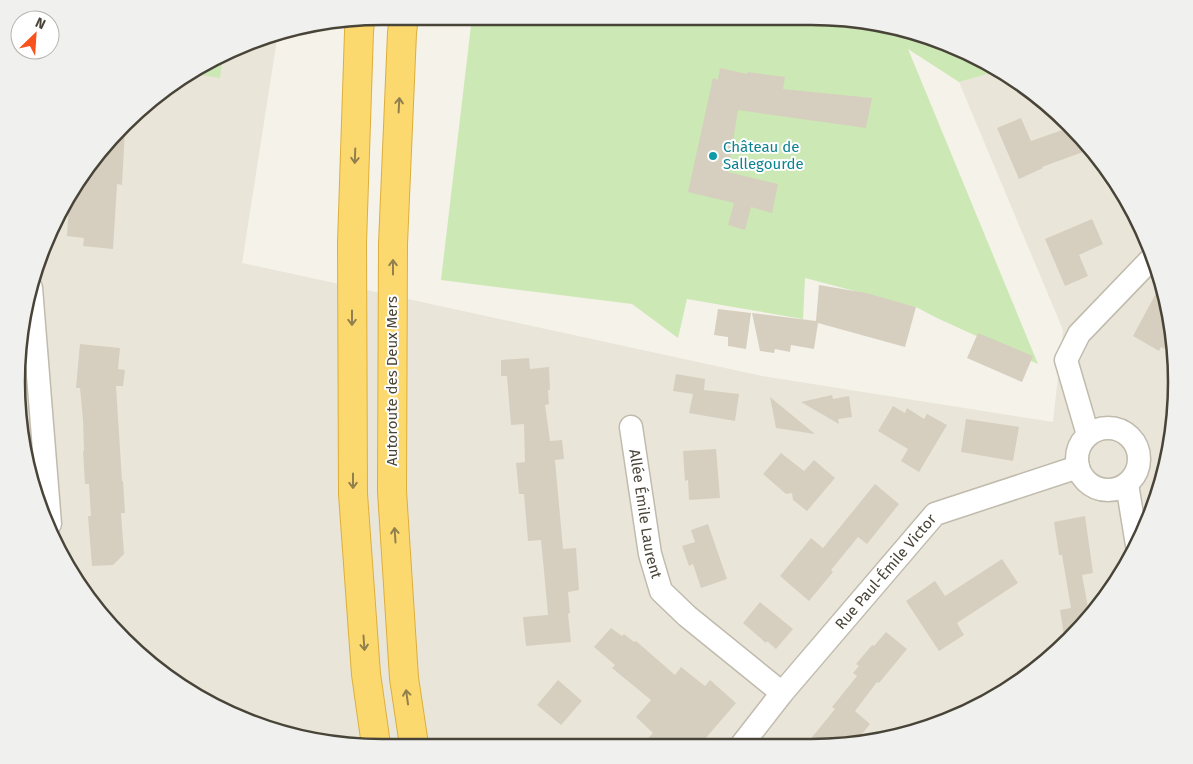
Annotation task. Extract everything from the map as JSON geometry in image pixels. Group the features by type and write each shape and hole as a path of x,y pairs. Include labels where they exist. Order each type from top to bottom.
{"highway":[{"name":"Autoroute des Deux Mers","path":"403,25 392,244 392,491 404,678 413,739"},
{"path":"359,26 352,243 353,494 366,674 375,739"}],"street":[{"path":"1088,435 1066,360 1079,334 1147,263"},
{"path":"33,309 49,511"},
{"name":"Allée Émile Laurent","path":"631,427 650,554 661,591 688,616 782,693"},
{"path":"1106,427 1126,433 1133,439 1138,448 1140,458 1134,477 1127,484 1118,489 1108,490 1098,489 1088,484 1082,476 1077,458 1078,449 1088,435 1106,427"},
{"name":"Rue Paul-Émile Victor","path":"746,739 782,693 935,514 1078,466"},
{"path":"1127,484 1135,532"}],"shaded area":[{"path":"277,41 242,263 762,376 1053,422 1063,330 959,82 990,73 1009,85 1063,130 1108,184 1141,245 1156,290 1165,335 1168,382 1165,429 1156,474 1141,519 1108,580 1079,617 1046,650 1009,679 969,702 948,712 903,727 858,736 834,738 382,739 335,736 312,732 290,727 245,712 203,691 165,665 130,634 99,599 85,580 62,540 52,519 37,474 28,429 26,405 25,382 28,335 37,290 44,267 52,245 73,203 85,184 114,147 165,99 203,73 224,62 245,52"}],"green space":[{"name":"Château de Sallegourde","path":"471,25 811,25 858,28 903,37 926,44 948,52 990,73 959,82 908,49 1038,364 916,307 805,278 803,319 687,299 678,338 632,304 441,280"},
{"path":"222,63 220,78 200,75"}],"building":[{"name":"Château de Sallegourde","path":"720,68 747,74 748,72 785,77 783,89 872,98 866,128 738,110 728,172 778,184 772,213 751,207 745,230 728,225 734,203 688,192 713,78 718,80"},
{"path":"1021,118 1031,141 1063,130 1083,152 1042,167 1019,179 997,128"},
{"path":"125,136 122,185 117,184 113,249 83,246 84,238 67,236 68,212 73,203 99,165"},
{"path":"1092,219 1103,244 1079,255 1088,276 1065,286 1045,239"},
{"path":"819,285 866,293 916,307 905,347 818,323 814,349 791,345 790,352 775,349 774,353 760,351 752,313 816,321"},
{"path":"1157,292 1166,350 1161,347 1159,351 1133,336"},
{"path":"718,309 751,313 746,349 728,346 728,337 714,335"},
{"path":"978,333 1033,356 1022,382 967,358"},
{"path":"80,344 120,348 118,369 125,370 123,386 116,386 125,513 121,513 124,554 113,565 92,566 88,516 91,516 89,484 85,484 80,388 76,388"},
{"path":"529,358 530,369 549,367 549,404 545,405 550,441 562,440 564,459 555,460 563,549 576,548 579,590 568,592 571,642 526,646 523,617 548,615 541,540 528,541 524,494 519,494 516,463 525,462 524,424 511,425 507,376 501,376 501,360"},
{"path":"676,374 705,379 704,390 739,394 735,421 689,413 693,394 673,391"},
{"path":"832,395 833,399 849,396 852,417 838,419 839,424 801,402"},
{"path":"770,397 815,434 776,428"},
{"path":"893,406 905,413 907,408 924,419 927,414 947,425 919,472 901,461 908,449 878,431"},
{"path":"966,419 1019,427 1013,461 961,452"},
{"path":"716,449 720,498 689,500 688,480 685,481 683,451"},
{"path":"781,453 804,471 814,460 835,478 807,511 793,500 792,493 786,494 763,474"},
{"path":"875,484 899,504 867,544 858,537 809,601 780,576 811,538 823,548"},
{"path":"1085,516 1093,573 1082,575 1088,606 1064,633 1060,610 1071,608 1054,522"},
{"path":"708,524 727,579 701,588 693,564 689,566 682,546 695,542 691,530"},
{"path":"1002,559 1018,583 957,623 964,635 939,651 906,601 935,581 945,596"},
{"path":"760,602 793,629 776,649 743,623"},
{"path":"611,628 622,636 624,634 634,642 636,641 675,675 681,667 705,686 710,680 736,703 705,739 647,739 653,733 636,717 651,700 612,668 615,665 594,647"},
{"path":"886,632 907,649 879,683 877,682 855,711 870,724 861,736 811,739 835,709 832,707 857,676 853,673 859,666 856,664 872,645 874,646"},
{"path":"558,680 582,701 561,725 537,705"}],"place":[{"name":"Château de Sallegourde","path":"713,156"}]}
